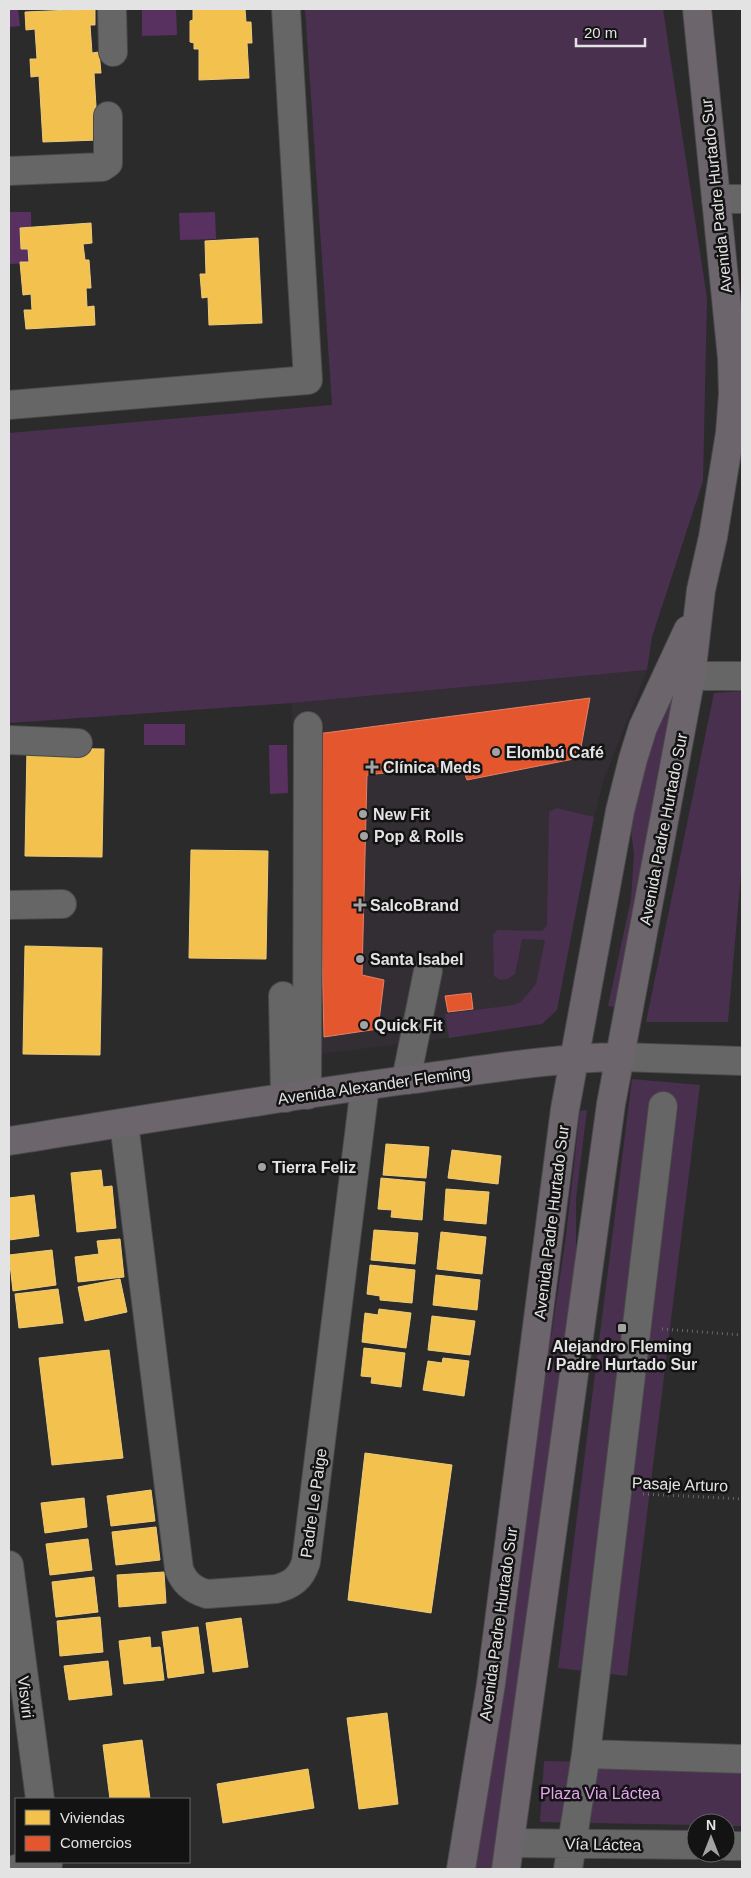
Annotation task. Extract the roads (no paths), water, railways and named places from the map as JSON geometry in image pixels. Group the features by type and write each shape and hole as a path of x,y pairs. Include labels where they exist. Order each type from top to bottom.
{"main road":[{"name":"Avenida Padre Hurtado Sur","path":"461,1869 491,1684 565,1109 620,811 643,727 685,640 701,590 736,433 733,394 729,199 697,9"},
{"name":"Avenida Padre Hurtado Sur","path":"508,1856 611,1104 692,676 701,590"},
{"name":"Avenida Alexander Fleming","path":"9,1141 406,1080 574,1058 620,1057"}],"street":[{"path":"112,9 113,52"},
{"path":"9,405 308,380 286,9"},
{"path":"9,171 102,167 108,163 109,156 108,116"},
{"path":"692,676 742,676"},
{"path":"296,1097 308,726"},
{"path":"9,740 78,743"},
{"path":"9,904 62,904"},
{"path":"406,1080 428,971"},
{"path":"283,996 296,1097"},
{"name":"Avenida Alexander Fleming","path":"620,1057 742,1061"},
{"name":"Padre Le Paige","path":"124,1123 179,1569 187,1584 200,1592 208,1594 276,1588 286,1586 300,1576 306,1562 366,1086"},
{"path":"570,1857 586,1754 663,1106"},
{"name":"Visviri","path":"9,1565 16,1680 40,1798"},
{"path":"586,1754 742,1759"},
{"name":"Vía Láctea","path":"508,1856 570,1857 686,1847"},
{"path":"16,1869 48,1865"}],"place":[{"name":"Elombú Café","path":"496,752"},
{"name":"Clínica Meds","path":"372,767"},
{"name":"New Fit","path":"363,814"},
{"name":"Pop & Rolls","path":"364,836"},
{"name":"SalcoBrand","path":"360,905"},
{"name":"Santa Isabel","path":"360,959"},
{"name":"Quick Fit","path":"364,1025"},
{"name":"Tierra Feliz","path":"262,1167"},
{"name":"Alejandro Fleming / Padre Hurtado Sur","path":"622,1328"}],"park label":[{"name":"Plaza Via Láctea","path":"600,1793"}]}
